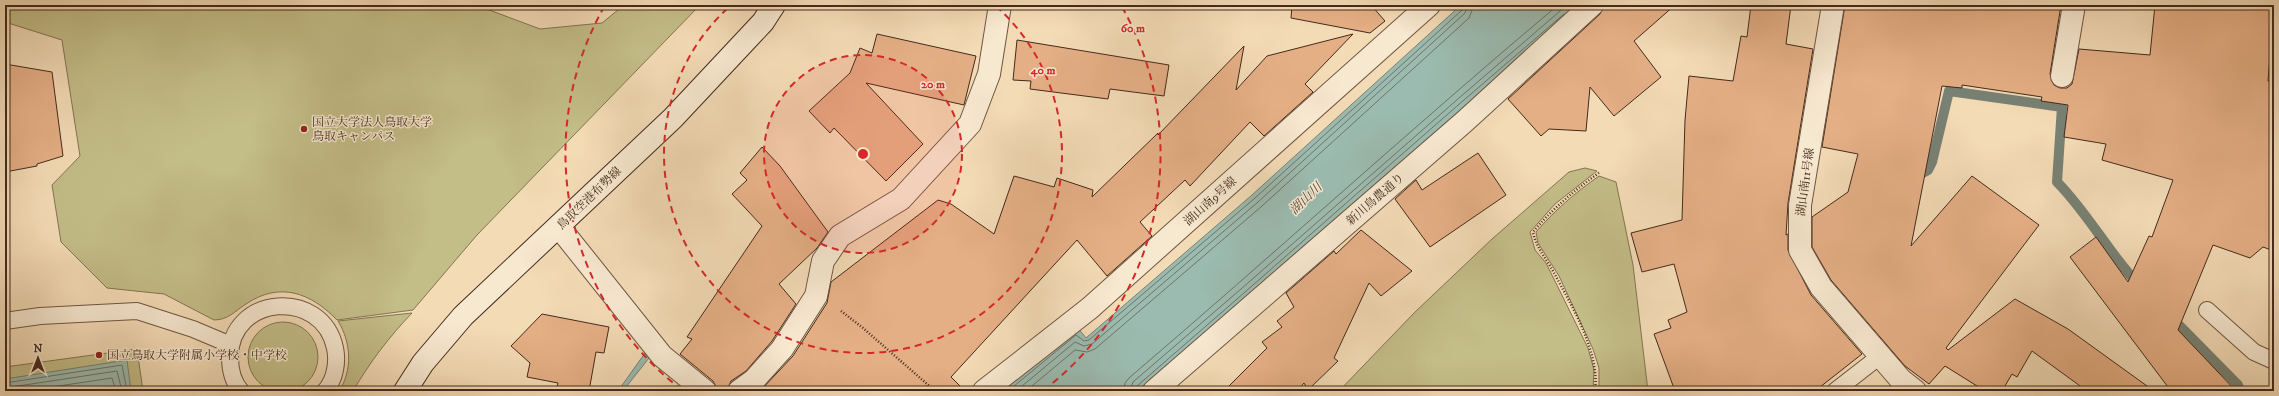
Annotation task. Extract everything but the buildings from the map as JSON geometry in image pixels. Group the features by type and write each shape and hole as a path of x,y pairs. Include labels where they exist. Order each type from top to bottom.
{"street":[{"name":"鳥取空港布勢線","path":"405,391 423,363 463,316 559,228 673,118 763,22 774,5"},
{"path":"739,391 754,380 782,349 817,291 823,261 840,236 901,199 970,124 989,74 1000,5"},
{"name":"湖山南9号線","path":"984,391 1090,308 1429,5"},
{"name":"新川鳥農通り","path":"1154,391 1458,127 1592,5"},
{"name":"湖山南11号線","path":"1833,5 1800,206 1800,250 1820,287 1901,380 1915,391"},
{"path":"2062,76 2074,5"},
{"path":"559,228 662,356 705,391"}],"lane":[{"path":"241,391 236,386 230,369 231,346 236,333 247,318 262,309 278,305 296,306 311,313 324,324 333,339 336,356 335,373 325,391"},
{"path":"2207,310 2254,352 2274,360"},
{"path":"5,321 40,316 137,311 193,330 231,346"},
{"path":"1835,391 1880,356"}],"path":[{"path":"1595,391 1596,368 1591,351 1554,272 1535,243 1533,232 1546,216 1573,191 1600,172"},
{"path":"817,291 863,328 935,391"}],"shaded area":[{"name":"国立大学法人鳥取大学 鳥取キャンパス","path":"5,5 476,5 540,29 602,23 624,5 700,5 477,235 413,310 337,320 317,303 306,297 294,293 283,292 271,293 259,297 231,315 219,320 214,320 164,294 107,288 61,242 52,185 80,156 62,40 5,22"},
{"path":"1585,168 1597,171 1555,204 1530,232 1535,250 1546,263 1588,348 1594,370 1593,391 1339,391 1415,312 1492,239 1569,172"},
{"path":"1599,176 1616,182 1633,265 1648,391 1599,391 1599,368 1593,349 1559,276 1538,243 1536,232 1550,216"},
{"path":"412,313 380,350 353,391 339,391 347,374 349,356 346,338 338,321"},
{"path":"283,322 296,325 308,332 315,344 318,357 315,370 308,382 296,389 283,392 270,389 258,382 251,370 248,357 251,344 258,332 270,325"},
{"path":"137,349 143,391 5,391 5,367"}],"water":[{"name":"湖山川","path":"1461,5 1581,5 1137,391 1002,391 1078,328 1086,338 1252,195"},
{"path":"645,353 649,358 623,391 618,391"},
{"path":"127,360 131,391 5,391 5,379"}],"waterway":[{"path":"1915,177 1928,170 1932,162 1949,91 2062,107 2057,182 2079,207 2118,261 2140,286"},
{"path":"2171,317 2238,385 2240,391"}],"place":[{"name":"国立大学法人鳥取大学 鳥取キャンパス","path":"304,129"},
{"name":"国立鳥取大学附属小学校・中学校","path":"99,355"}]}
